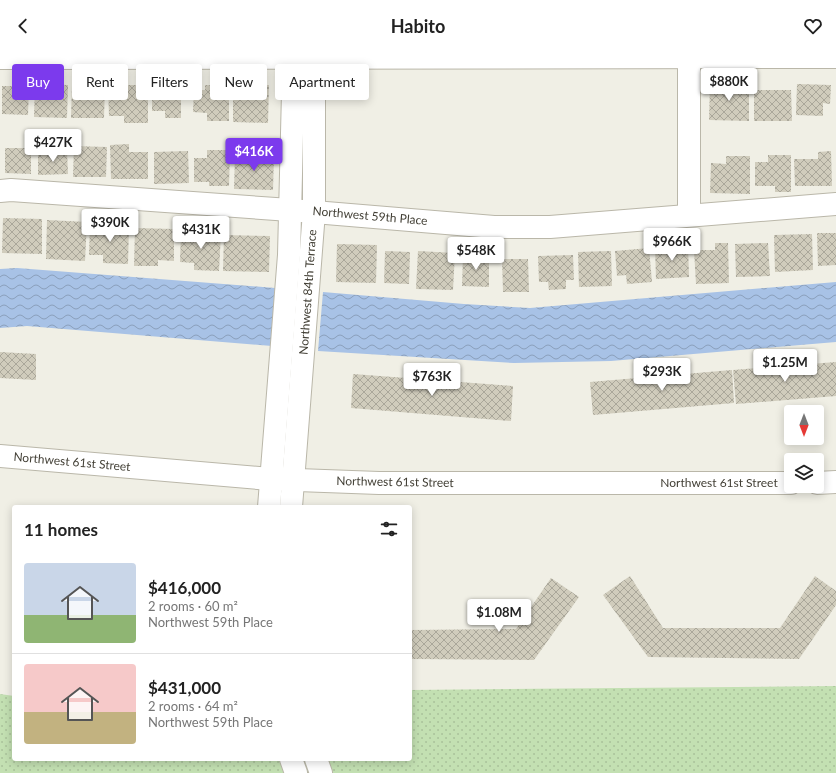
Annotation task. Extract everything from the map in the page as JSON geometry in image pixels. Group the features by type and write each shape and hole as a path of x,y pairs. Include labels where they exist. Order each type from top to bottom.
{"street":[{"path":"0,58 304,55 688,55 836,57"},
{"name":"Northwest 84th Terrace","path":"269,505 289,255 290,210 304,55"},
{"name":"Northwest 84th Terrace","path":"291,505 314,212 304,55"},
{"path":"688,55 688,215"},
{"name":"Northwest 59th Place","path":"0,191 11,190 290,210 494,227 550,227 836,204"},
{"name":"Northwest 61st Street","path":"0,456 270,479 379,483 784,482"},
{"path":"824,482 836,482"},
{"path":"292,761 296,773"},
{"path":"317,761 321,773"}],"green space":[{"path":"836,686 836,773 0,773 0,694 12,696 12,761 412,761 412,690"}],"water":[{"path":"17,268 275,288 272,346 27,326 0,328 0,269"},
{"path":"836,282 836,342 611,361 514,363 318,351 323,292 530,308"}],"building":[{"path":"710,84 749,84 749,121 709,120"},
{"path":"797,84 831,85 830,104 823,103 823,116 796,115"},
{"path":"64,85 68,85 67,118 34,117 35,100 64,100"},
{"path":"72,85 72,100 105,100 104,118 71,118"},
{"path":"128,85 136,85 136,100 148,100 148,123 124,123 124,116 109,116 108,100 128,100"},
{"path":"205,85 210,85 210,100 229,100 229,121 207,121 207,113 193,112 194,100 202,100 202,90 205,90"},
{"path":"267,85 269,85 268,123 233,122 233,100 267,100"},
{"path":"2,86 12,86 12,100 29,100 28,115 2,114"},
{"path":"754,90 791,90 792,121 754,121"},
{"path":"152,100 181,100 181,118 165,118 165,111 152,111"},
{"path":"129,144 129,152 148,152 148,179 111,179 110,145"},
{"path":"74,146 107,147 106,177 73,177"},
{"path":"5,148 31,148 31,174 5,173"},
{"path":"207,150 230,150 229,186 209,186 209,182 194,182 194,158 207,158"},
{"path":"67,151 68,174 38,175 38,152"},
{"path":"188,151 189,183 154,184 154,152"},
{"path":"831,151 832,186 795,186 794,159 818,159 818,152"},
{"path":"235,154 274,155 273,190 234,189"},
{"path":"768,155 791,155 791,192 775,192 775,186 755,186 755,162 768,162"},
{"path":"726,156 750,156 750,194 710,193 711,163 726,164"},
{"path":"3,218 42,219 42,254 2,253"},
{"path":"47,220 87,222 85,261 46,259"},
{"path":"90,224 129,226 128,264 103,263 103,255 89,255"},
{"path":"135,228 174,229 174,261 158,260 158,266 134,266"},
{"path":"181,231 221,233 219,271 194,270 194,263 180,262"},
{"path":"817,233 836,233 836,265 818,266"},
{"path":"812,234 813,270 775,272 774,235"},
{"path":"224,235 270,236 269,272 223,271"},
{"path":"715,243 728,243 729,283 696,284 694,250 715,250"},
{"path":"768,243 770,276 736,277 735,244"},
{"path":"337,244 377,245 376,283 336,282"},
{"path":"688,245 689,277 656,279 655,246"},
{"path":"649,248 652,282 627,284 626,275 617,276 615,251"},
{"path":"385,251 410,252 409,284 384,283"},
{"path":"418,251 455,253 453,290 416,289"},
{"path":"611,251 612,286 579,287 578,252"},
{"path":"463,255 489,255 489,287 462,286"},
{"path":"573,255 574,280 566,280 566,289 549,290 548,282 539,282 538,256"},
{"path":"502,259 528,259 529,292 503,292"},
{"path":"0,352 36,354 36,380 0,378"},
{"path":"836,362 836,396 736,404 733,370"},
{"path":"732,370 734,403 593,415 590,382"},
{"path":"353,374 513,386 511,421 351,408"},
{"path":"630,576 663,628 780,628 815,576 836,591 836,605 799,659 648,657 603,595"},
{"path":"551,578 579,597 534,660 412,659 412,630 516,629"}]}
